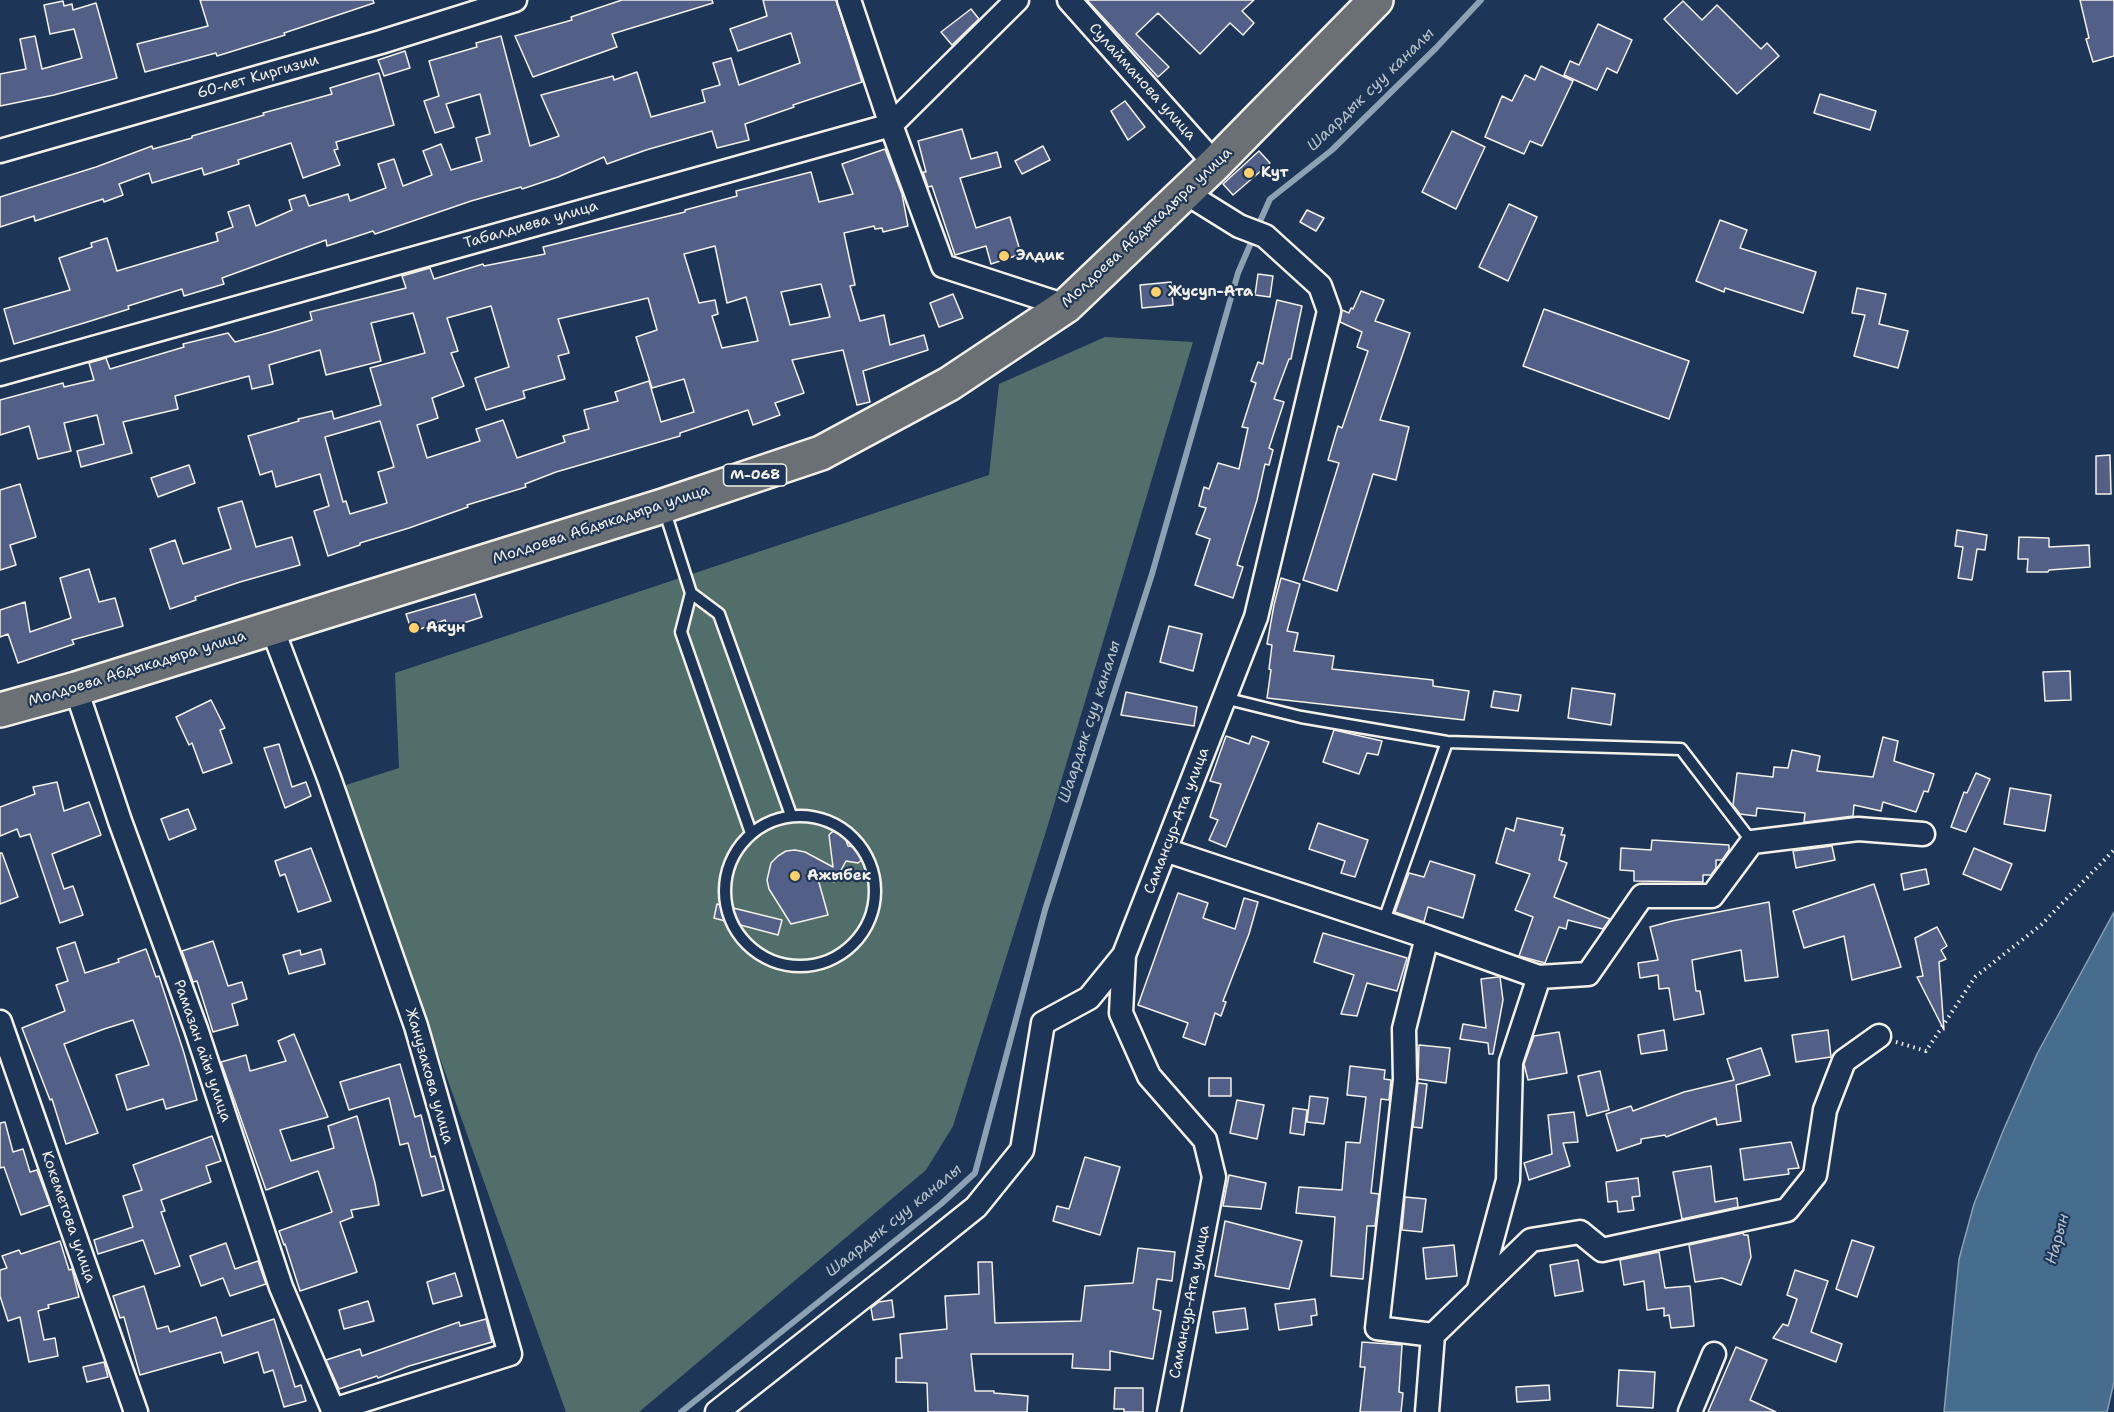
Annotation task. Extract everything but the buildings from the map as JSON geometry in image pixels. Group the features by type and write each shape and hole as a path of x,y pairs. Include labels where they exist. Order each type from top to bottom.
{"main road":[{"name":"Молдоева Абдыкадыра улица","path":"0,710 76,689 663,506 821,453 949,384 1066,306 1186,193 1376,0"}],"street":[{"name":"60-лет Киргизии","path":"0,151 381,42 515,0"},
{"path":"849,0 891,125 943,266 1066,306"},
{"name":"Табалдиева улица","path":"0,374 891,125 1017,0"},
{"name":"Сулайманова улица","path":"1069,0 1215,164"},
{"name":"Самансур-Ата улица","path":"1169,1412 1214,1177 1205,1140 1149,1076 1121,1013 1124,955 1256,617 1329,311 1320,286 1265,236 1239,226 1186,193"},
{"name":"Жанузакова улица","path":"272,628 329,778 416,1026 510,1354 333,1410"},
{"name":"Рамазан айы улица","path":"76,689 120,821 196,1029 281,1287 333,1410"},
{"path":"1165,850 1427,937 1539,977 1588,974 1642,896 1712,896 1752,842 1858,829 1923,834"},
{"path":"1427,937 1404,1029 1406,1080 1377,1328 1433,1335"},
{"path":"717,1412 976,1207 1022,1150 1043,1023 1089,998 1124,955"},
{"path":"1478,1290 1508,1180 1511,1062 1539,977"},
{"name":"Кокеметова улица","path":"0,1022 136,1412"},
{"path":"1426,1412 1433,1335 1531,1240 1580,1232 1602,1250 1787,1210 1815,1175 1825,1110 1844,1061 1879,1035"},
{"path":"1690,1412 1714,1354"}],"lane":[{"path":"663,506 691,593 681,632 751,833"},
{"path":"691,593 719,614 790,815"},
{"path":"1224,698 1301,717 1447,742 1681,749 1752,842"},
{"path":"1383,923 1447,742"},
{"path":"790,815 812,816 833,822 851,834 865,850 874,870 876,892 873,913 864,933 849,949 831,960 810,966 788,965 768,959 750,947 736,931 727,911 724,890 728,868 737,849 751,833 770,821 790,815"}],"path":[{"path":"1879,1035 1926,1051 1975,977 2041,925 2114,850"}],"green space":[{"path":"1105,337 1193,342 1047,828 953,1126 926,1170 639,1412 566,1412 343,786 399,768 395,673 989,475 999,384"}],"water":[{"name":"Нарын","path":"2114,912 2114,1382 2107,1412 1944,1412 1959,1259 1974,1204 2037,1054"}],"waterway":[{"name":"Шаардык суу каналы","path":"1257,228 1270,199 1332,150 1436,48 1481,0"},
{"name":"Шаардык суу каналы","path":"681,1412 941,1204 975,1173 1045,910 1152,574 1238,273 1253,238"}],"place":[{"name":"Кут","path":"1249,173"},
{"name":"Элдик","path":"1004,256"},
{"name":"Жусуп-Ата","path":"1156,292"},
{"name":"Акун","path":"414,628"},
{"name":"Ажыбек","path":"795,876"}]}
